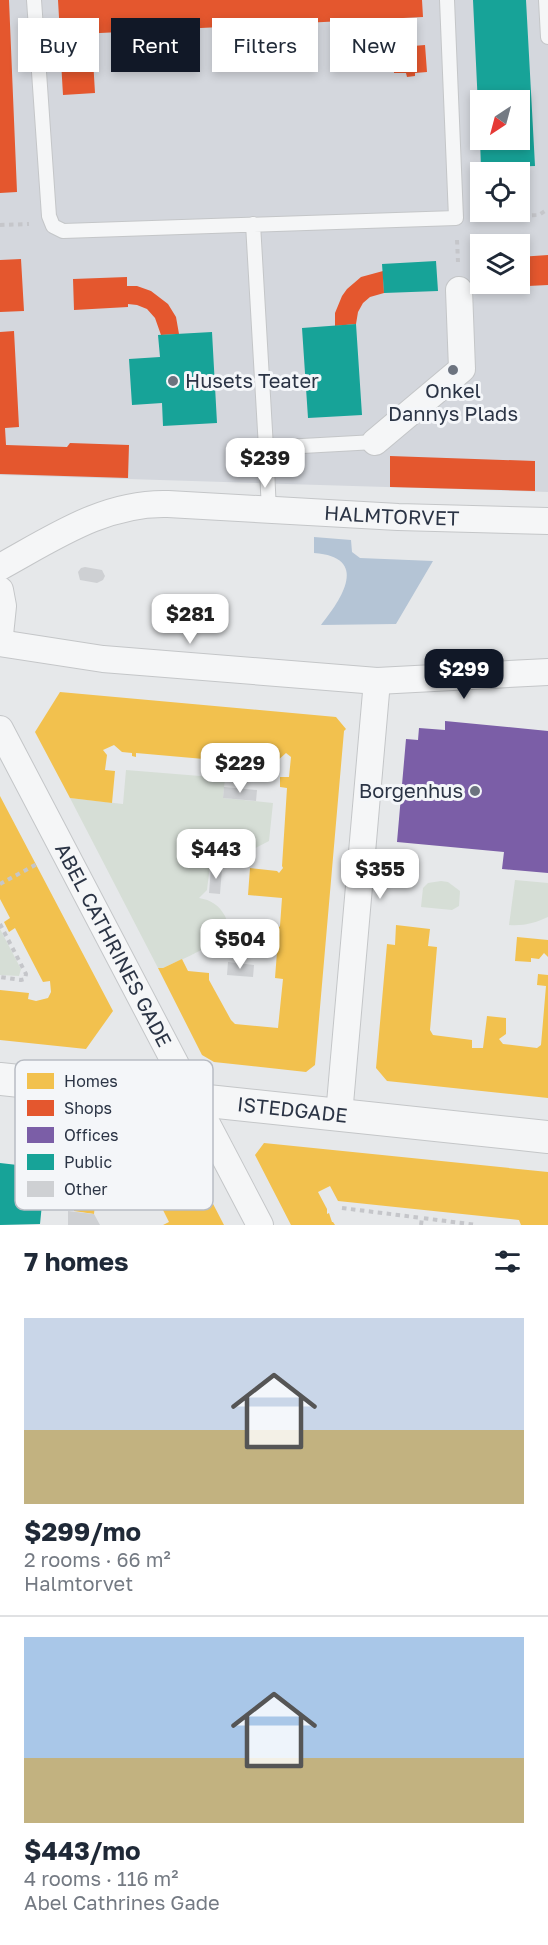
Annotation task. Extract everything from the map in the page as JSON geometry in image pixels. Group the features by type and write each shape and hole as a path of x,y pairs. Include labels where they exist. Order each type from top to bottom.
{"street":[{"path":"375,442 462,369 459,290"},
{"name":"HALMTORVET","path":"0,567 85,521 124,507 154,504 398,517 548,521"},
{"path":"0,590 3,618 0,634"},
{"path":"0,643 103,658 377,681 548,672"},
{"path":"339,1115 377,681"},
{"name":"ABEL CATHRINES GADE","path":"0,729 174,1060"},
{"name":"ISTEDGADE","path":"0,1079 15,1081"},
{"name":"ISTEDGADE","path":"213,1102 548,1137"},
{"name":"ABEL CATHRINES GADE","path":"213,1135 260,1225"}],"lane":[{"path":"34,0 49,216 53,226 63,231 456,218 447,0"},
{"path":"547,5 548,37"},
{"path":"253,224 269,511"},
{"path":"266,448 375,442"}],"path":[{"path":"459,290 456,218 539,216 548,209"},
{"path":"0,884 64,849"},
{"path":"0,924 26,977 21,980 0,977"},
{"path":"342,1208 477,1225"},
{"path":"421,1225 422,1218"}],"shaded area":[{"path":"0,0 548,0 548,492 0,475"},
{"path":"126,770 225,778 223,798 273,803 269,841 221,866 210,865 207,890 199,898 214,904 223,912 226,925 223,933 204,948 163,968 158,968 70,798 123,804"},
{"path":"515,880 548,883 548,917 529,924 509,925"},
{"path":"448,882 460,891 459,906 452,910 421,907 423,888 428,883"},
{"path":"0,929 21,969 19,976 0,975"}],"water":[{"path":"314,537 351,540 352,552 360,558 433,561 396,624 321,625 343,592 346,571 342,562 331,556 314,553"}],"building: Homes":[{"path":"60,692 336,717 346,729 344,731 315,1065 306,1072 214,1062 202,1055 158,968 182,959 188,971 209,973 209,980 235,1024 278,1028 283,979 275,978 277,952 273,944 264,943 265,930 274,933 280,926 282,898 248,895 250,868 279,873 283,868 287,788 280,787 280,777 289,777 291,757 286,753 276,762 260,760 258,778 248,776 249,763 136,753 136,757 132,756 132,753 122,752 114,745 103,750 107,755 105,770 115,771 112,803 70,798 35,732"},
{"path":"0,796 113,1011 86,1049 0,1040 0,990 29,993 28,999 36,1001 48,998 51,992 50,981 43,982 15,928 9,932 4,922 10,918 0,899"},
{"path":"396,925 430,929 428,946 437,947 430,1030 433,1035 472,1040 472,1048 483,1048 487,1016 506,1018 506,1034 499,1039 503,1044 537,1048 541,1045 546,986 537,985 538,974 548,975 548,1098 387,1081 376,1068 387,944 395,945"},
{"path":"517,937 548,940 548,957 544,953 539,959 531,958 531,962 515,961"},
{"path":"264,1143 548,1172 548,1225 521,1225 519,1220 338,1201 330,1186 318,1192 327,1209 327,1214 329,1213 335,1225 291,1225 255,1155"},
{"path":"213,1204 224,1225 163,1225 169,1222 163,1210 213,1210"},
{"path":"74,1210 94,1210 94,1214"}],"building: Shops":[{"path":"0,0 9,0 17,192 0,193"},
{"path":"58,0 422,0 423,17 330,18 330,22 318,22 318,18 212,18 212,27 200,28 200,18 111,18 111,32 99,33 99,18 59,18"},
{"path":"425,45 427,72 415,73 415,76 407,77 406,73 394,73 417,72 417,46"},
{"path":"62,72 94,72 95,93 63,95"},
{"path":"548,255 548,285 530,286 530,256"},
{"path":"21,259 24,311 0,312 0,260"},
{"path":"383,271 384,293 370,297 363,303 358,312 356,324 335,326 335,313 347,289 361,277"},
{"path":"127,277 127,286 137,286 151,291 168,304 176,317 179,334 161,335 155,318 147,309 137,305 74,310 73,279"},
{"path":"14,331 19,427 5,428 6,445 67,447 70,443 129,445 128,478 0,474 0,332"},
{"path":"390,456 535,461 535,491 390,487"}],"building: Offices":[{"name":"Borgenhus","path":"445,721 548,731 548,873 502,869 504,852 397,842 406,739 418,740 419,728 445,730"}],"building: Public":[{"path":"473,0 526,0 535,166 530,166 530,162 481,162 480,150 530,150 530,90 477,90"},
{"path":"436,261 438,291 384,293 382,264"},
{"path":"356,324 362,415 308,418 302,328"},
{"name":"Husets Teater","path":"212,332 217,423 163,426 162,403 132,405 129,359 160,357 158,335"},
{"path":"0,1163 15,1165 15,1210 41,1210 40,1224 0,1225"}],"building: Other":[{"path":"85,567 102,570 105,576 103,580 97,583 80,580 78,572"},
{"path":"224,787 257,790 256,801 223,798"},
{"path":"211,867 222,868 220,894 209,893"},
{"path":"228,962 254,965 253,977 227,975"},
{"path":"68,1211 94,1214 100,1225 68,1225"}],"place":[{"name":"Onkel Dannys Plads","path":"453,370"},
{"name":"Husets Teater","path":"173,381"},
{"name":"Borgenhus","path":"475,791"}]}
